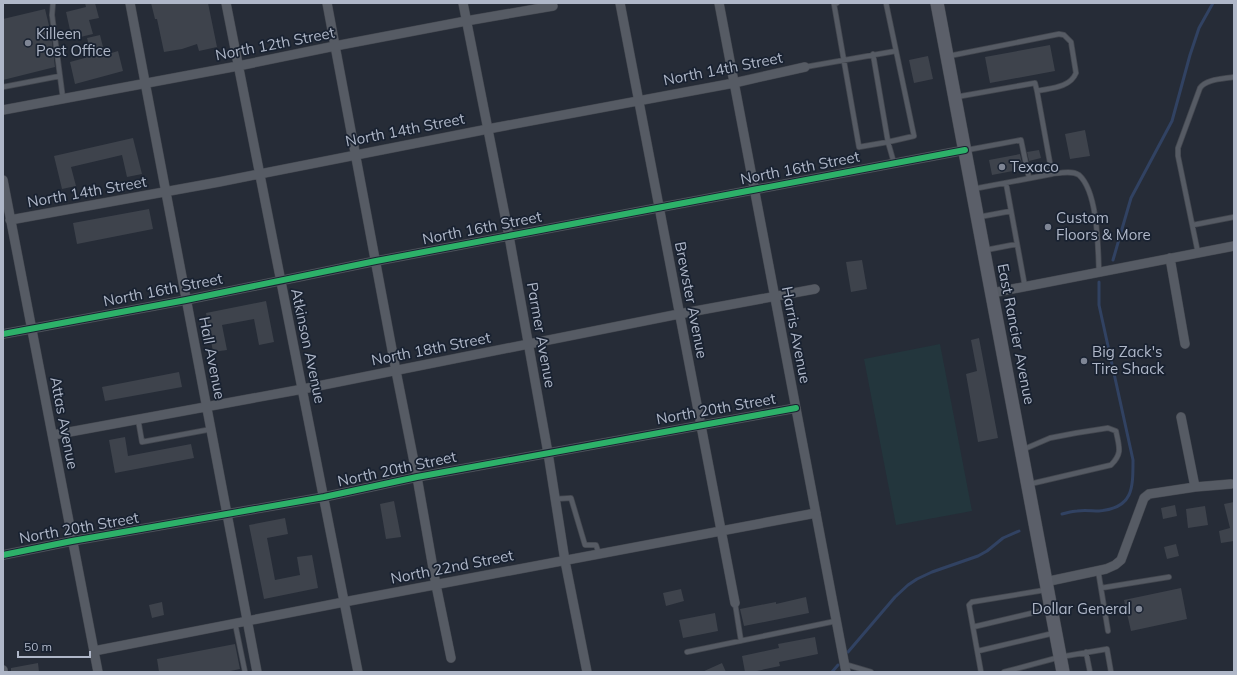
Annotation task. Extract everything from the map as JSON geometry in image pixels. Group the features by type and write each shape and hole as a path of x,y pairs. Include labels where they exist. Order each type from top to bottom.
{"main road":[{"name":"East Rancier Avenue","path":"937,3 1063,672"}],"street":[{"name":"Hall Avenue","path":"130,3 165,192 208,406 257,672"},
{"name":"Atkinson Avenue","path":"226,3 358,672"},
{"path":"327,3 451,658"},
{"name":"Parmer Avenue","path":"463,3 510,236 548,453 565,561 587,672"},
{"name":"Brewster Avenue","path":"620,3 735,603"},
{"name":"Harris Avenue","path":"719,3 846,668"},
{"name":"North 12th Street","path":"3,110 466,21 553,6"},
{"name":"North 14th Street","path":"10,220 165,192 356,154 734,83 805,67"},
{"name":"North 16th Street","path":"3,334 186,300 376,261 965,150"},
{"name":"Attas Avenue","path":"3,180 98,672"},
{"path":"992,293 1234,246"},
{"path":"1170,258 1185,344"},
{"name":"North 18th Street","path":"53,435 303,389 679,314 815,289"},
{"name":"North 20th Street","path":"3,555 72,541 324,497 417,477 701,424 796,408"},
{"path":"1181,417 1195,486"},
{"path":"1046,586 1115,565 1121,560 1144,498 1150,494 1195,486 1231,484"},
{"name":"North 22nd Street","path":"94,651 816,513"}],"lane":[{"path":"53,3 52,15 64,99"},
{"path":"837,3 834,4 859,147 914,136 886,3"},
{"path":"948,56 1059,34 1064,35 1071,42 1076,74 1067,84 1037,91"},
{"path":"805,67 896,51"},
{"path":"873,54 888,142 894,164"},
{"path":"3,88 60,76"},
{"path":"1198,253 1178,156 1178,148 1202,85 1209,82 1234,77"},
{"path":"956,98 1035,83 1052,174"},
{"path":"965,150 1021,140 1029,178"},
{"path":"972,189 1052,174 1067,172 1078,174 1086,185 1093,204 1099,272"},
{"path":"1006,183 1026,287"},
{"path":"977,217 1011,211"},
{"path":"1193,225 1234,217"},
{"path":"983,250 1017,244"},
{"path":"138,419 142,442 212,429"},
{"path":"1022,450 1050,438 1108,428 1116,432 1120,448 1117,458 1111,465 1028,484"},
{"path":"555,500 571,498 585,545 596,545 599,554"},
{"path":"1098,570 1108,631"},
{"path":"1101,588 1169,577"},
{"path":"981,672 969,605 972,602 1046,586"},
{"path":"735,603 741,641"},
{"path":"973,627 1051,609"},
{"path":"687,652 836,621"},
{"path":"235,623 245,672"},
{"path":"978,651 1056,633"},
{"path":"1004,672 1060,657 1107,649 1111,672"},
{"path":"1086,652 1090,672"},
{"path":"846,668 871,672"}],"shaded area":[{"path":"940,344 972,511 896,525 864,359"}],"building":[{"path":"85,3 95,3 99,18 89,20 93,34 72,39 66,12 86,7"},
{"path":"151,3 208,3 217,47 199,51 197,44 182,49 164,52 157,19 155,19"},
{"name":"Killeen Post Office","path":"45,9 51,34 55,67 3,80 3,19"},
{"path":"100,35 105,55 118,51 123,71 75,84 70,62 92,56 87,38"},
{"path":"1050,45 1055,71 990,83 985,57"},
{"path":"928,56 933,79 914,83 909,60"},
{"path":"1085,130 1090,156 1070,159 1065,134"},
{"path":"133,138 142,174 127,177 122,155 71,167 76,186 62,189 54,156"},
{"path":"1039,150 1041,158 1029,161 1027,152"},
{"path":"1020,154 1023,169 992,175 989,160"},
{"path":"149,209 153,229 77,244 73,223"},
{"path":"862,260 867,289 851,292 846,262"},
{"path":"266,301 274,342 259,345 254,319 222,325 227,350 213,352 206,313"},
{"path":"979,338 998,438 978,442 966,374 977,371 971,340"},
{"path":"179,372 182,387 105,401 102,387"},
{"path":"125,437 128,456 191,444 194,458 115,473 109,440"},
{"path":"394,501 401,537 386,539 380,504"},
{"path":"1234,502 1234,541 1221,543 1219,531 1230,528 1224,504"},
{"path":"1175,505 1177,516 1163,519 1161,508"},
{"path":"1205,506 1208,525 1188,528 1186,509"},
{"path":"285,518 288,534 267,538 275,580 300,575 297,557 312,555 318,588 264,599 249,525"},
{"path":"1176,544 1179,556 1167,559 1164,547"},
{"path":"1181,588 1187,619 1131,631 1124,600"},
{"path":"681,589 684,601 666,606 663,593"},
{"path":"806,597 809,613 744,626 740,609 776,602 776,604"},
{"path":"162,602 164,615 152,618 149,605"},
{"path":"715,613 718,631 683,638 679,620"},
{"path":"815,637 818,654 779,662 780,666 745,672 742,656 779,648 778,644"},
{"path":"235,644 240,669 226,672 159,672 157,659"},
{"path":"38,663 39,672 11,672 11,668"},
{"path":"722,663 726,672 702,672"}],"waterway":[{"path":"1113,260 1131,198 1172,121 1199,28 1213,3"},
{"path":"1062,514 1075,511 1099,511 1119,506 1125,501 1131,488 1133,460 1099,305 1099,282"},
{"path":"848,652 895,597 908,585 932,572 978,556 987,551 1003,538 1019,531"},
{"path":"832,672 838,665"}],"cycle path":[{"path":"3,334 186,300 376,261 965,150"},
{"path":"3,555 72,541 324,497 417,477 796,408"}],"place":[{"name":"Killeen Post Office","path":"28,43"},
{"name":"Texaco","path":"1002,167"},
{"name":"Custom Floors & More","path":"1048,227"},
{"name":"Big Zack's Tire Shack","path":"1084,361"},
{"name":"Dollar General","path":"1139,609"}]}
